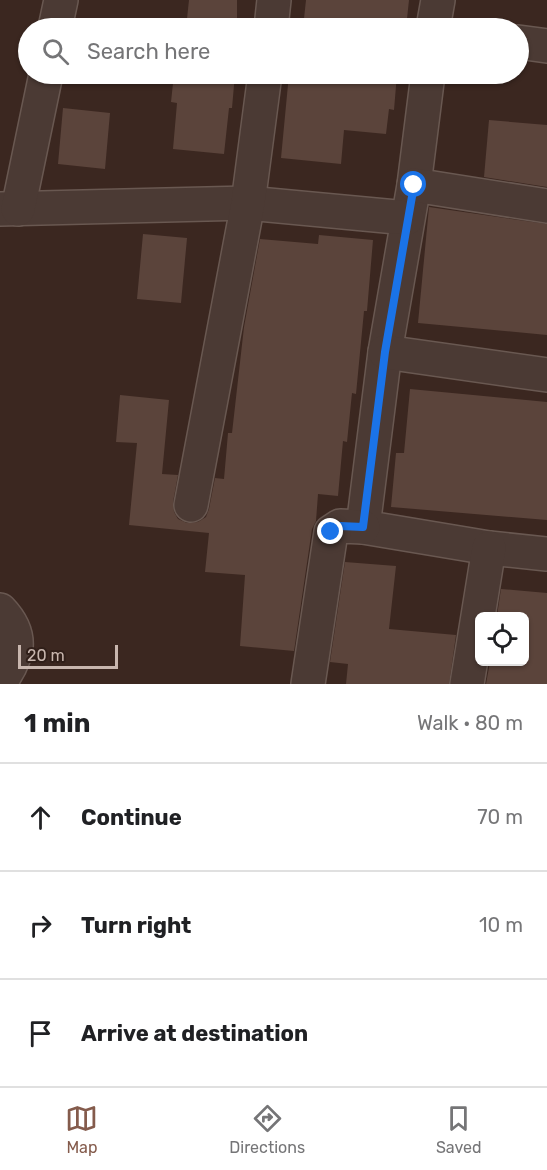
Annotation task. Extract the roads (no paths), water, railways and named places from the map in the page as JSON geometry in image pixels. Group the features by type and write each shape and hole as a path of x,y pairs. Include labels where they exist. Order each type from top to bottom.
{"street":[{"path":"57,18 61,0"},
{"path":"271,18 274,0"},
{"path":"435,18 438,0"},
{"path":"529,43 547,46"},
{"path":"43,84 9,209 248,203 407,218"},
{"path":"191,505 248,203 264,84"},
{"path":"363,527 385,352 414,185 427,84"},
{"path":"414,185 547,206"},
{"path":"385,352 547,375"},
{"path":"308,684 331,532 340,526 363,527 489,548 547,554"},
{"path":"467,684 489,548"},
{"path":"0,610 12,622 18,645 9,670 0,682"}]}
